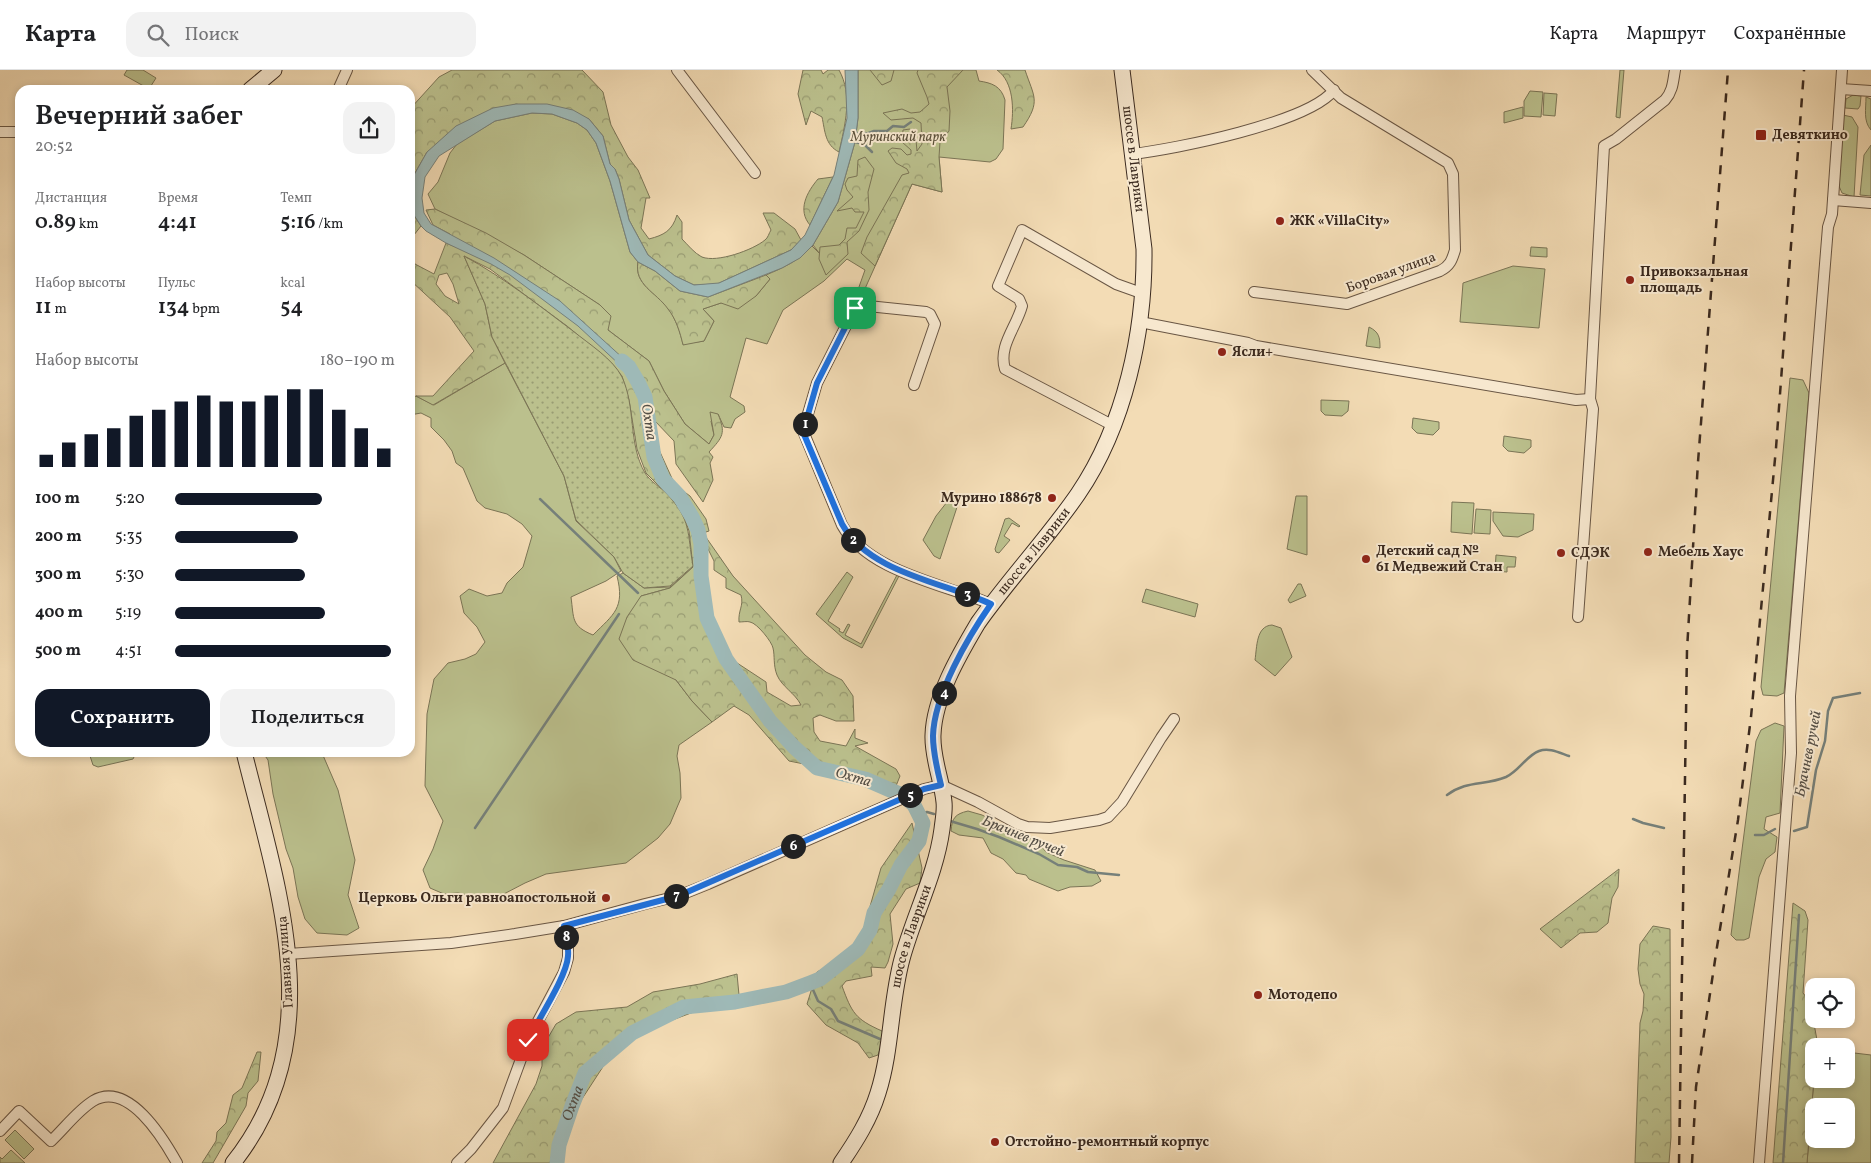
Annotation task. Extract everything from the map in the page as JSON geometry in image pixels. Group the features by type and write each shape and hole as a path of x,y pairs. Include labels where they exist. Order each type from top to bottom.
{"street":[{"path":"251,85 261,70"},
{"path":"254,85 274,70"},
{"path":"340,85 347,70"},
{"path":"677,70 755,173"},
{"name":"шоссе в Лаврики","path":"841,1163 870,1116 878,1093 887,1054 902,960 935,863 944,809 933,736 940,703 964,647 991,604 1079,493 1105,446 1127,384 1144,294 1144,249 1122,70"},
{"name":"Боровая улица","path":"1254,292 1347,304 1440,271 1452,262 1455,250 1453,174 1448,163 1341,98 1312,70"},
{"path":"1578,617 1594,409 1590,399 1604,146 1616,139 1665,100 1670,94 1675,70"},
{"path":"1759,1163 1791,753 1790,696 1800,563 1828,227 1833,200 1842,70"},
{"path":"1840,89 1871,91"},
{"path":"1132,154 1164,150 1241,132 1294,115 1321,101 1334,90"},
{"path":"0,132 15,132"},
{"path":"1833,200 1871,203"},
{"path":"1112,425 1005,369 1002,359 1004,349 1022,306 1018,299 998,286 1022,230 1116,284 1144,294"},
{"path":"914,385 935,324 930,314 868,306 855,308 817,383 803,432 846,533 872,557 892,567 991,604"},
{"path":"1140,322 1248,342 1263,347 1576,400 1590,399"},
{"path":"288,954 451,943 564,926 678,896 924,789 941,785 1027,827 1050,828 1100,820 1108,817 1122,802 1160,738 1174,719"},
{"name":"Главная улица","path":"233,1163 251,1141 272,1096 284,1058 290,1013 288,954 280,898 245,757"},
{"path":"457,1163 471,1149 502,1108 528,1040 564,972 568,958 568,947 564,926"},
{"path":"0,1131 19,1111 50,1141 94,1101 114,1097 128,1102 142,1114 161,1135 178,1163"}],"green space":[{"path":"127,70 143,70 156,78 152,85 142,85 124,75"},
{"path":"452,70 582,70 603,92 611,125 628,157 638,170 650,198 646,198 641,228 649,239 667,232 673,225 677,215 682,222 682,239 702,257 716,258 735,255 752,248 766,239 771,230 763,213 774,213 795,229 801,240 791,250 717,284 694,285 675,276 648,255 629,220 619,179 615,169 610,164 603,136 589,119 516,104 427,152 415,173 415,103 439,77"},
{"path":"803,70 821,70 823,74 828,70 839,70 846,90 847,100 844,131 839,152 828,142 822,117 811,111 806,125 798,94"},
{"name":"Муринский парк","path":"858,70 976,70 979,81 998,88 1005,100 1003,149 996,159 990,162 939,157 942,192 912,184 859,302 854,301 865,270 847,259 824,281 783,310 767,344 746,338 730,397 744,406 745,412 735,419 731,428 724,427 718,414 711,421 714,435 709,444 685,424 664,391 649,361 608,330 600,305 524,255 435,209 428,194 438,182 450,153 457,144 495,121 532,113 552,114 577,123 587,130 596,143 610,181 630,252 638,262 639,277 647,288 671,312 683,344 704,341 714,321 703,309 721,303 756,296 770,279 766,275 791,263 812,246 820,254 813,245 838,202 855,142 858,118"},
{"path":"870,70 894,70 891,81 882,85"},
{"path":"918,70 963,70 947,87 950,111 949,131 940,142 939,157 942,192 912,184 875,266 861,253 867,237 902,175 909,173 907,169 896,163 888,151 892,148 901,149 907,155 911,154 911,150 902,142 903,130 910,129 916,140 917,151 922,144 921,123 913,118 891,120 883,113 902,109 911,113 920,112 929,104 917,73"},
{"path":"997,70 1025,70 1033,93 1034,105 1023,127 1011,129 1012,97 1007,82"},
{"path":"1620,70 1624,70 1620,118 1616,117"},
{"path":"1530,91 1543,92 1541,117 1524,116 1524,101"},
{"path":"1544,93 1557,94 1555,116 1543,115"},
{"path":"1853,95 1861,96 1860,106 1858,109 1845,108 1846,99"},
{"path":"1866,97 1871,99 1871,130 1866,119"},
{"path":"1523,107 1523,118 1504,123 1504,112"},
{"path":"1843,115 1852,117 1858,127 1854,197 1842,193 1839,186"},
{"path":"1871,145 1871,196 1860,195 1864,155"},
{"path":"865,157 874,169 868,192 869,210 859,231 847,242 848,254 826,275 819,259 820,247 839,245 845,239 847,228 856,228 864,212 855,212 852,208 837,211 853,197 845,184 848,178 857,176 858,160"},
{"path":"833,177 810,225 804,213 807,195 818,179"},
{"path":"435,209 486,233 524,255 600,305 611,316 608,330 649,361 664,391 685,424 709,444 714,435 710,412 718,414 722,426 722,434 709,452 713,457 710,463 713,480 703,502 676,464 674,441 655,421 652,415 655,441 675,485 690,496 706,519 709,531 703,533 733,576 805,655 826,672 842,680 853,696 854,721 836,721 820,715 813,718 814,732 820,741 846,746 855,729 855,738 868,743 855,746 896,769 900,776 896,786 874,778 789,761 749,715 734,706 712,722 692,701 676,680 633,660 619,639 627,617 641,596 670,588 693,567 689,531 683,514 667,494 646,473 637,449 629,400 622,376 611,363 567,326 490,269 464,256 485,304 492,337 505,363 433,405 416,396 433,396 474,351 450,317 415,285 415,264 434,274 446,243 456,247 450,234 433,225 426,210","holes":["447,273 453,284 459,304 445,296 436,284 439,275","705,543 714,561 714,570 726,578 726,588 741,595 742,602 739,622 753,623 767,637 773,648 777,675 801,705 791,706 767,692 766,682 731,659 711,616 708,595 703,594 699,579 698,558"]},
{"path":"415,217 421,226 415,234"},
{"path":"1531,247 1547,248 1547,257 1530,256"},
{"path":"464,256 533,301 600,352 618,370 629,401 636,450 640,462 647,476 675,503 685,520 687,528 693,566 670,586 644,588 623,573 614,557 576,520 564,476 492,337 485,304"},
{"path":"638,262 655,271 680,291 708,297 766,275 770,279 756,296 738,309 721,303 703,309 714,321 704,341 683,345 671,313 639,277"},
{"path":"1513,266 1545,269 1539,328 1460,322 1463,283"},
{"path":"1369,327 1378,335 1380,348 1366,346"},
{"path":"505,363 564,476 576,521 614,557 621,571 606,581 571,597 575,621 586,632 593,635 616,610 620,596 617,576 623,573 644,588 670,587 693,567 670,588 641,596 676,680 692,701 712,722 679,745 677,756 681,798 670,824 658,838 626,863 546,874 500,896 485,899 458,893 444,894 430,888 423,870 443,821 425,786 427,714 434,679 448,663 476,654 485,642 477,627 464,613 460,596 469,589 487,596 502,593 507,583 523,567 532,536 522,524 507,514 485,508 477,501 463,468 456,463 452,451 431,427 431,418 421,413 415,414 416,396 434,405"},
{"path":"1790,378 1803,380 1809,393 1784,693 1777,696 1763,695 1761,687"},
{"path":"1321,400 1349,401 1348,411 1342,416 1325,415 1321,411"},
{"path":"1413,418 1439,422 1439,429 1433,435 1417,433 1412,428"},
{"path":"1504,436 1531,440 1531,447 1524,453 1508,451 1503,446"},
{"path":"1296,496 1307,496 1307,555 1287,549"},
{"path":"951,497 959,501 940,559 934,556 923,540 936,516"},
{"path":"1452,502 1474,503 1472,534 1451,532"},
{"path":"1476,509 1491,510 1490,534 1474,533"},
{"path":"1493,512 1534,514 1533,530 1518,537 1503,536 1493,521"},
{"path":"1009,518 1020,526 1012,523 1004,536 1010,540 999,553 996,552 995,549 1005,519"},
{"path":"1496,555 1516,557 1515,567 1507,567 1507,572 1495,571"},
{"path":"847,572 853,577 828,621 843,633 848,624 850,625 845,635 861,644 898,573 900,574 862,648 843,638 816,614"},
{"path":"1298,584 1301,584 1306,596 1290,603 1288,600"},
{"path":"1146,589 1198,604 1195,617 1142,602"},
{"path":"1272,625 1281,628 1292,657 1275,676 1255,660 1260,633 1267,626"},
{"path":"1775,723 1784,726 1780,813 1766,817 1764,829 1777,837 1775,852 1766,859 1759,877 1749,938 1736,940 1731,935 1756,741 1761,730"},
{"path":"91,757 134,757 133,759 98,767 93,765"},
{"path":"266,757 324,757 338,790 355,860 348,895 359,928 347,935 317,933 305,919 273,794 268,760"},
{"path":"968,811 982,815 1038,842 1046,852 1095,870 1101,881 1092,886 1070,887 1058,891 1029,879 1026,875 1016,873 1003,859 991,853 983,838 959,835 951,831 955,817"},
{"path":"912,823 922,868 920,883 906,889 890,914 893,944 888,962 885,968 871,967 872,976 846,981 842,986 852,1009 860,1019 882,1031 884,1037 878,1055 869,1058 858,1043 826,1025 807,1004 817,972 837,961 859,945 881,868"},
{"path":"1619,869 1618,887 1612,898 1608,923 1597,932 1580,933 1561,948 1540,929"},
{"path":"1793,903 1805,911 1808,920 1803,993 1805,996 1805,1028 1815,1028 1817,1038 1805,1038 1805,1088 1813,1088 1812,1098 1805,1098 1805,1148 1808,1148 1807,1163 1773,1163"},
{"path":"1653,926 1670,929 1671,1137 1669,1163 1635,1163 1640,1023 1644,994 1640,984 1638,969 1640,944"},
{"path":"737,974 739,995 643,1031 608,1059 580,1102 552,1154 550,1163 493,1163 536,1084 542,1066 542,1048 556,1024 576,1012 627,1007 653,992 700,984"},
{"path":"257,1052 261,1052 258,1081 248,1093 246,1106 213,1163 202,1163 216,1141 217,1132 226,1123 233,1095 242,1088"},
{"path":"1855,1053 1871,1055 1871,1163 1807,1163 1808,1148 1855,1148 1855,1098 1812,1098 1813,1088 1855,1088"},
{"path":"15,1130 34,1149 24,1159 5,1140"},
{"path":"11,1150 25,1163 0,1163 0,1157 2,1159"}],"water":[{"path":"845,70 858,70 858,118 855,142 838,202 813,245 800,258 782,268 708,297 680,291 655,271 638,262 630,252 610,181 596,143 587,130 577,123 552,114 532,113 495,121 439,156 425,177 422,198 424,213 431,224 494,258 560,301 624,359 636,376 621,366 578,326 510,275 426,231 415,217 415,173 427,152 456,126 493,108 516,104 547,104 573,110 589,119 603,136 610,164 615,169 619,179 629,220 648,255 675,276 694,285 719,283 791,250 805,235 834,175 847,118"}],"waterway":[{"path":"856,133 862,131 866,134 874,131 887,131 893,126 904,127 911,122"},
{"path":"855,142 864,144 872,152"},
{"name":"Охта","path":"557,1163 559,1145 585,1073 632,1033 684,1007 735,1002 786,992 820,979 858,949 870,930 874,913 901,865 919,841 923,823 914,805 904,796 865,779 817,768 770,721 726,659 707,618 701,576 701,544 698,530 680,497 663,479 654,457 645,397 629,367 622,361"},
{"path":"540,499 638,593"},
{"path":"475,828 619,614"},
{"name":"Брачнев ручей","path":"1794,831 1807,827 1816,770 1825,741 1828,711 1833,698 1860,693"},
{"name":"Брачнев ручей","path":"1447,795 1462,787 1506,777 1530,756 1539,751 1551,750 1569,756"},
{"name":"Брачнев ручей","path":"920,815 927,812 934,814"},
{"path":"1633,819 1664,828"},
{"name":"Брачнев ручей","path":"950,821 999,837 1039,854 1058,865 1077,867 1088,872 1119,875"},
{"name":"Брачнев ручей","path":"1755,835 1764,835 1775,829"},
{"path":"1783,1163 1799,915"},
{"path":"810,983 818,1001 831,1009 838,1021 880,1039"}],"railway":[{"path":"1679,1163 1687,650 1698,462 1728,70"},
{"path":"1692,1163 1696,1087 1738,820 1751,717 1776,448 1804,70"}],"place":[{"name":"Девяткино","path":"1761,135"},
{"name":"ЖК «VillaCity»","path":"1280,221"},
{"name":"Привокзальная площадь","path":"1630,280"},
{"name":"Ясли+","path":"1222,352"},
{"name":"Мурино 188678","path":"1052,498"},
{"name":"Мебель Хаус","path":"1648,552"},
{"name":"СДЭК","path":"1561,553"},
{"name":"Детский сад № 61 Медвежий Стан","path":"1366,559"},
{"name":"Церковь Ольги равноапостольной","path":"606,898"},
{"name":"Мотодепо","path":"1258,995"},
{"name":"Отстойно-ремонтный корпус","path":"995,1142"}],"route":[{"path":"528,1040 564,972 568,958 568,947 564,926 678,896 924,789 941,785 936,766 933,736 940,703 948,680 964,647 991,604 892,567 872,557 846,533 803,432 817,383 855,308"}]}
